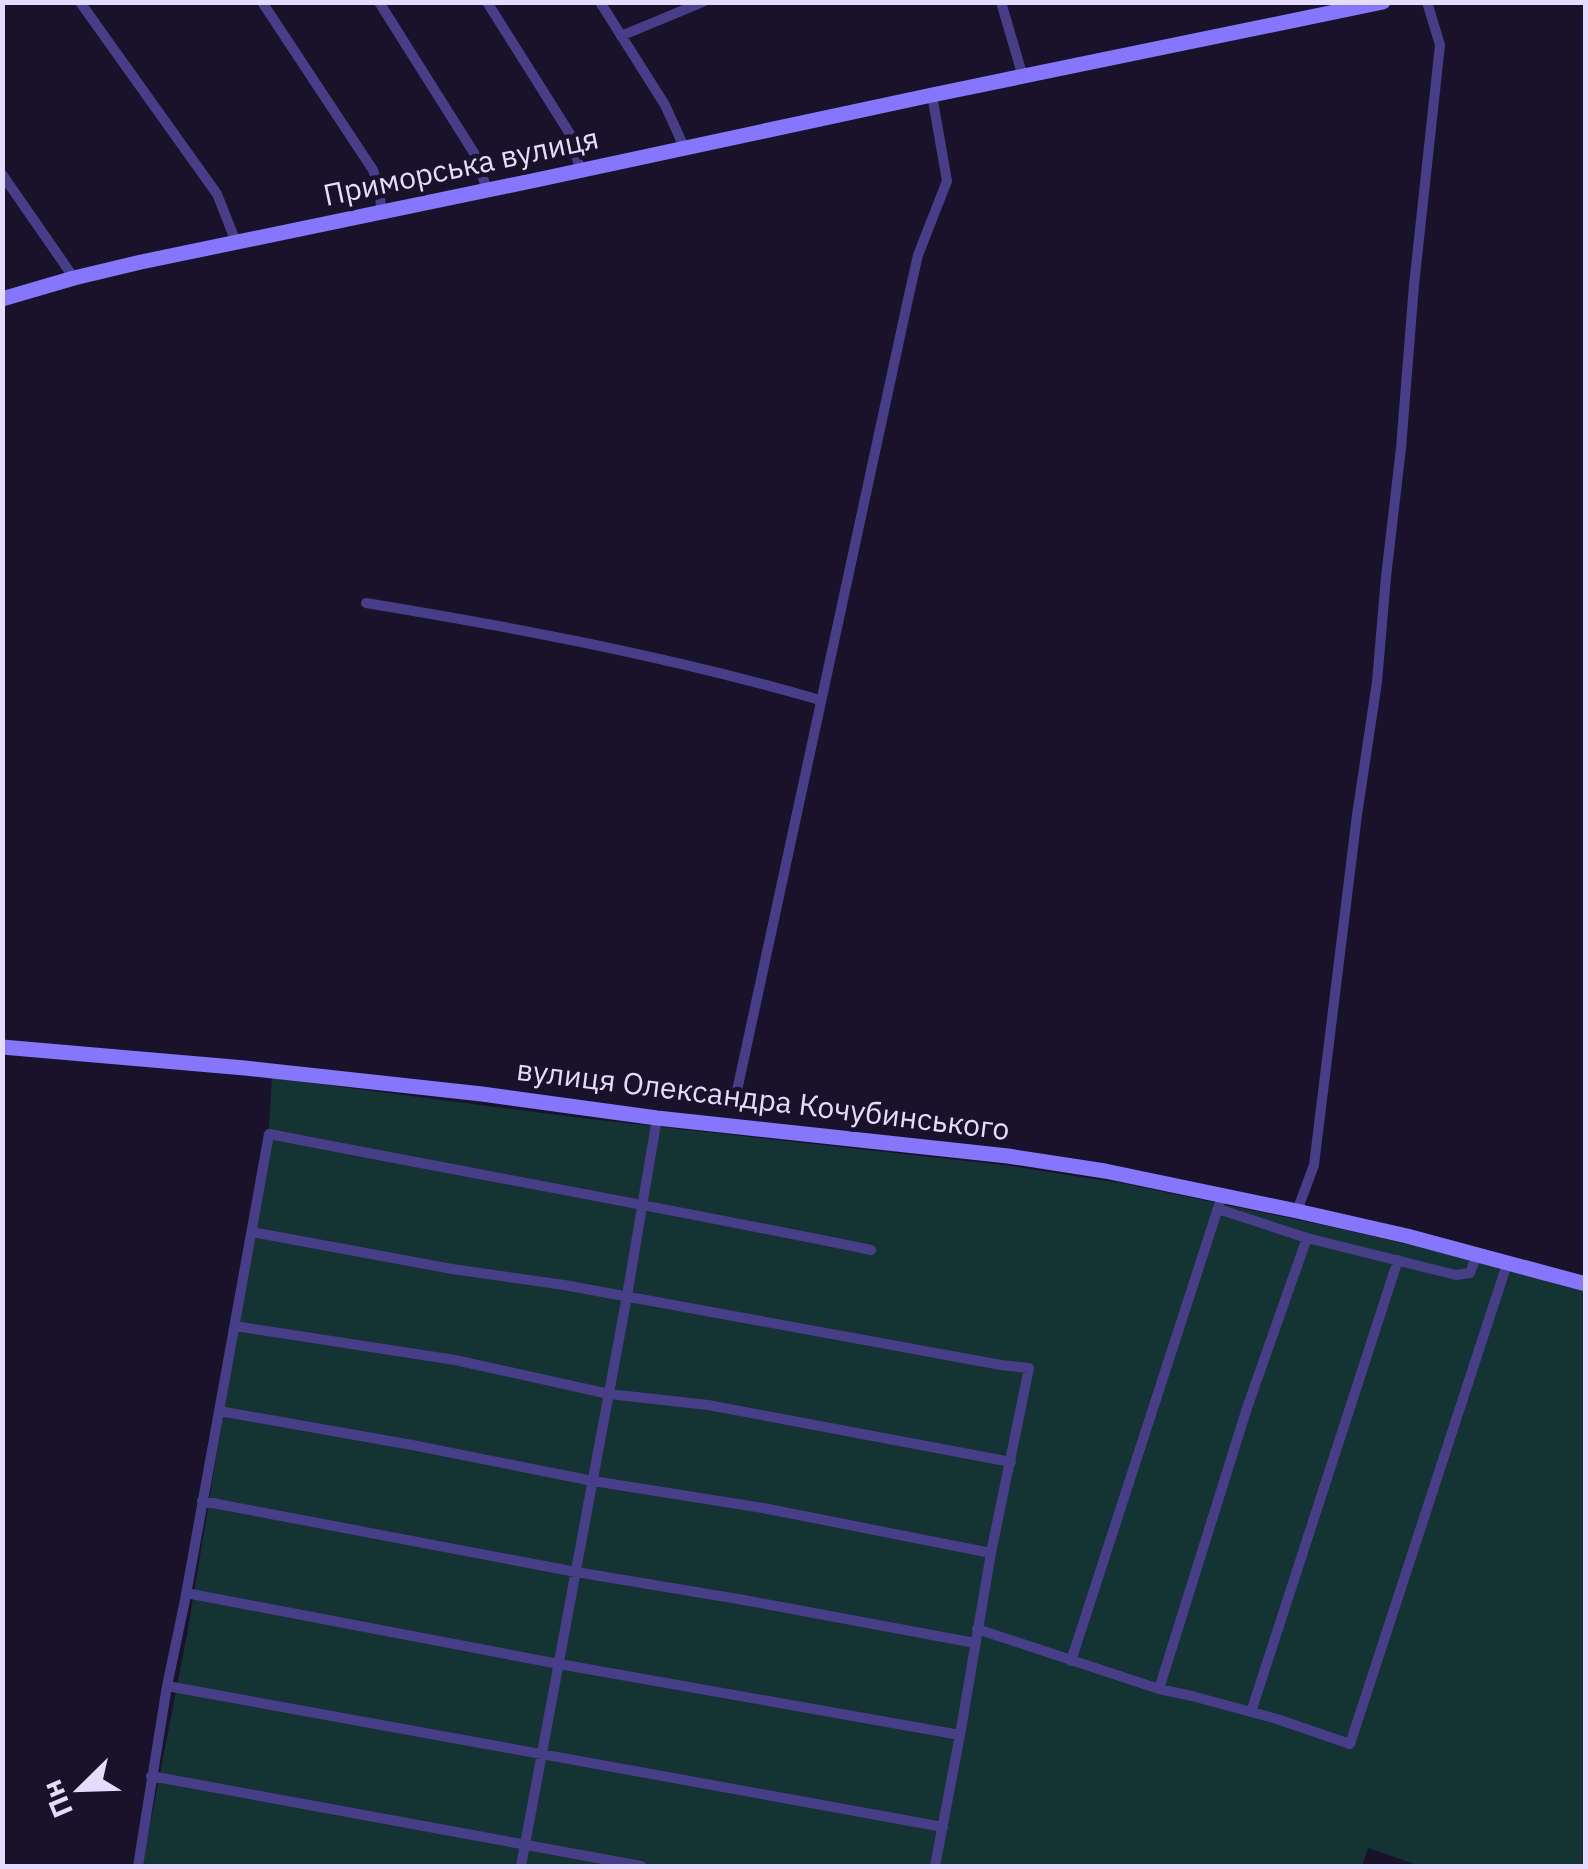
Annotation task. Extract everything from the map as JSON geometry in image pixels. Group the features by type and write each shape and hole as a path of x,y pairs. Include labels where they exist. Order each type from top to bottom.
{"street":[{"path":"80,2 218,194 236,242"},
{"path":"262,2 373,170 382,212"},
{"path":"380,2 474,153 487,190"},
{"path":"488,2 570,134 580,169"},
{"path":"600,2 665,104 684,147"},
{"path":"621,36 703,2"},
{"path":"1002,2 1022,77"},
{"name":"Приморська вулиця","path":"2,298 236,242 1384,2"},
{"path":"1297,1211 1314,1165 1377,682 1440,45 1426,2"},
{"path":"735,1100 918,255 947,181 932,94"},
{"path":"2,174 74,278"},
{"path":"366,602 732,674 820,700"},
{"name":"вулиця Олександра Кочубинського","path":"2,1047 264,1070 1008,1156 1105,1171 1220,1202 1297,1211 1586,1284"},
{"path":"521,1866 657,1118"},
{"path":"138,1866 166,1686 270,1134 871,1250"},
{"path":"1071,1661 1220,1202 1306,1238 1456,1275 1470,1272 1477,1254"},
{"path":"252,1232 1029,1368 974,1643 935,1866"},
{"path":"1159,1689 1247,1408 1306,1238"},
{"path":"1252,1712 1398,1260"},
{"path":"977,1629 1159,1689 1252,1712 1350,1744 1508,1262"},
{"path":"235,1326 455,1360 609,1394 708,1406 1011,1462"},
{"path":"220,1411 991,1553"},
{"path":"202,1501 974,1643"},
{"path":"186,1593 960,1736"},
{"path":"166,1686 944,1826"},
{"path":"151,1776 641,1866"}],"green space":[{"path":"272,1078 590,1119 1012,1166 1126,1184 1521,1270 1585,1291 1585,1866 1420,1866 1368,1848 1362,1866 142,1866 188,1629 266,1171"}]}
